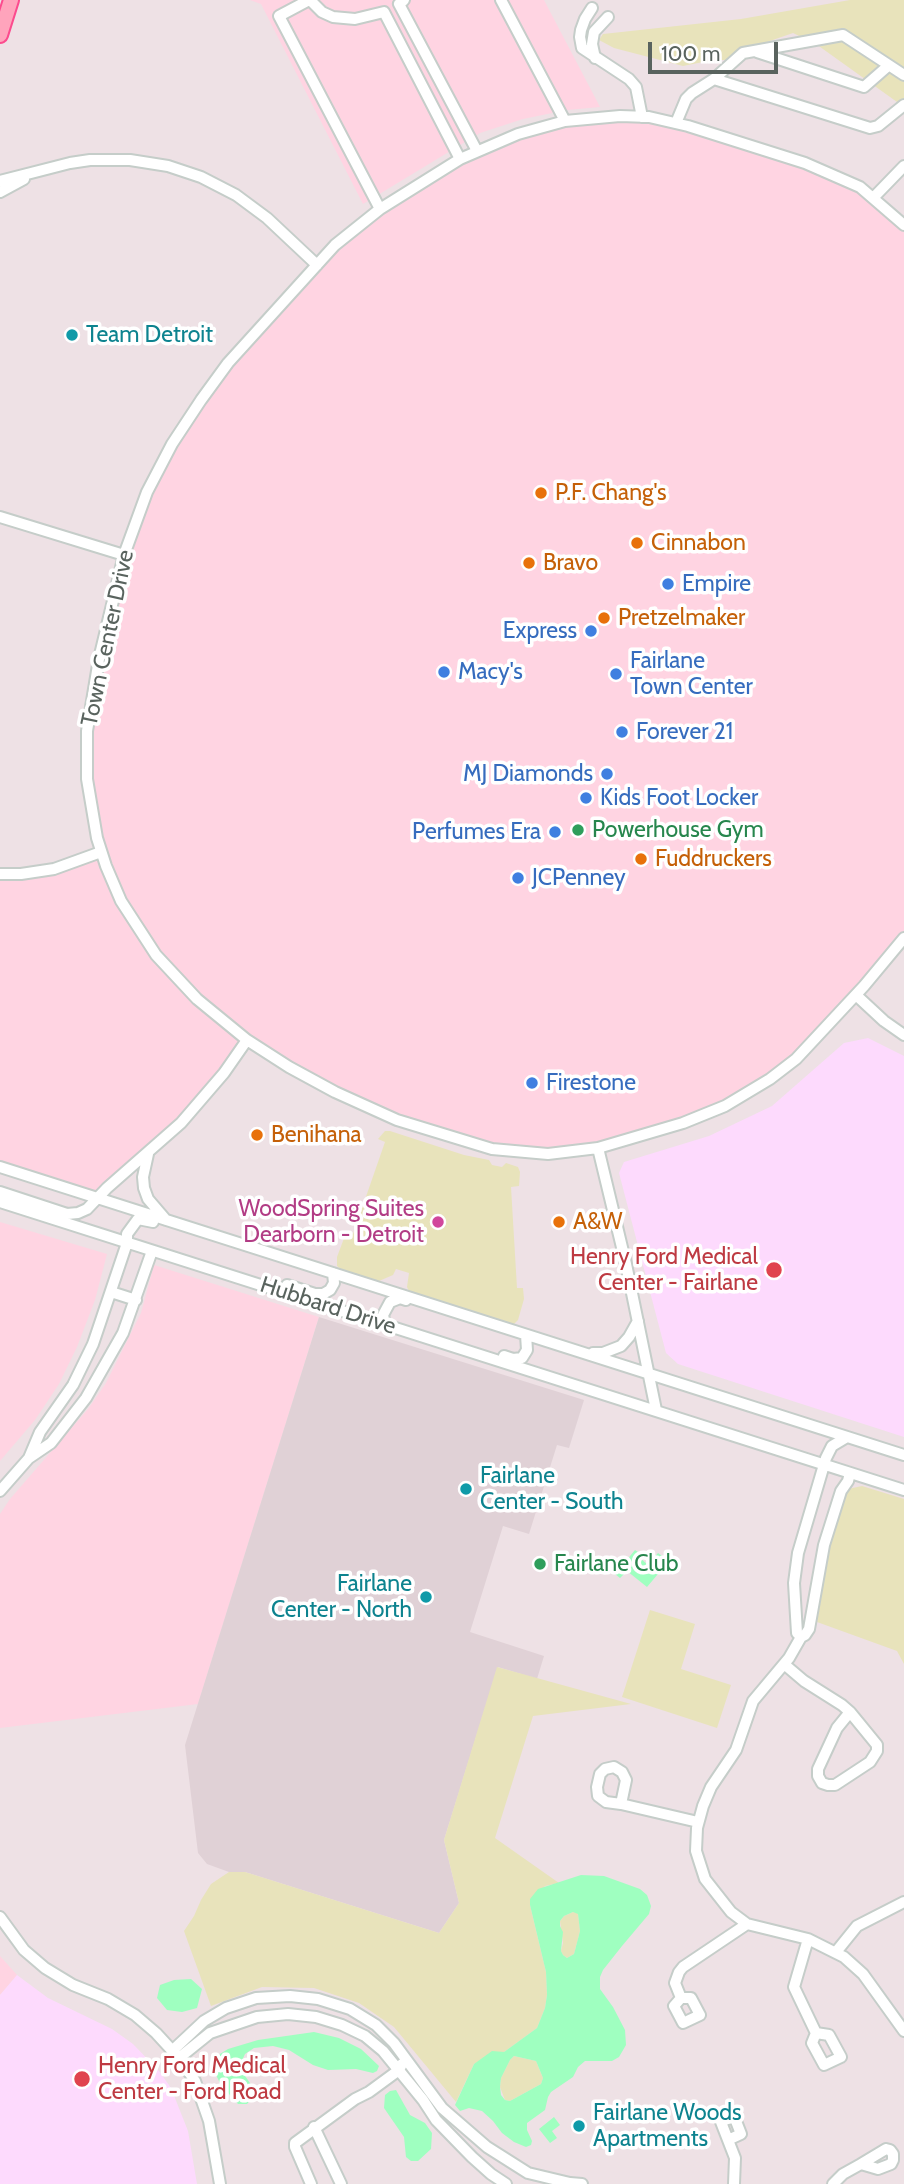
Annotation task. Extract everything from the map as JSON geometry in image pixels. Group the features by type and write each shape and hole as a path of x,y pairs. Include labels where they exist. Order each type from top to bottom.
{"main road":[{"path":"0,35 11,0"}],"street":[{"path":"380,209 279,16 309,0 322,12 333,17 355,19 384,12 402,2 477,151"},
{"path":"501,0 565,121"},
{"path":"592,8 584,19 580,37 582,48 629,79 636,87 642,117"},
{"path":"384,12 460,159"},
{"path":"596,58 592,44 594,32 608,17"},
{"path":"676,123 686,99 692,93 714,79 743,53 752,51 843,35 904,75"},
{"path":"752,51 864,87 888,66"},
{"path":"422,85 438,77"},
{"path":"714,79 870,128 878,126 904,105"},
{"name":"Town Center Drive","path":"904,225 874,197 842,178 755,145 676,123 642,117 620,116 565,121 518,134 460,159 380,209 335,245 228,363 199,402 172,444 147,492 124,555 100,653 87,731 88,795 101,852 121,901 156,955 197,999 247,1040 300,1074 335,1092 397,1120 492,1149 548,1154 598,1148 704,1115 746,1095 796,1059 856,995 904,938"},
{"path":"0,181 71,163 110,159 148,162 187,172 219,185 249,203 317,265"},
{"path":"874,197 904,166"},
{"path":"0,192 36,172"},
{"path":"0,517 124,555"},
{"path":"0,874 54,869 101,852"},
{"path":"856,995 904,1035"},
{"path":"0,1192 67,1213 78,1213 87,1209 202,1101 247,1040"},
{"path":"598,1148 656,1410"},
{"path":"148,1153 143,1177 144,1188 148,1199 166,1220"},
{"name":"Hubbard Drive","path":"0,1167 904,1455"},
{"name":"Hubbard Drive","path":"0,1202 904,1490"},
{"path":"29,1458 40,1432 73,1385 93,1343 127,1243 127,1234 138,1219 234,1248 256,1249"},
{"path":"0,1491 29,1458 51,1443 88,1395 123,1333 152,1251"},
{"path":"224,1273 241,1271 315,1294 330,1290 334,1283 333,1273"},
{"path":"111,1292 136,1300"},
{"path":"385,1324 383,1315 387,1306 400,1298 437,1310 453,1310"},
{"path":"584,1353 603,1353 621,1346 638,1321"},
{"path":"438,1341 452,1339 513,1359 522,1358 527,1350 526,1335"},
{"path":"93,1343 94,1359 104,1369"},
{"path":"73,1385 88,1395"},
{"path":"801,1637 797,1633 795,1564 824,1465 832,1446 847,1437"},
{"path":"850,1473 841,1491 818,1569 812,1621 784,1664 753,1701 736,1750 711,1787 698,1822 696,1850 705,1879 730,1912 747,1924 808,1939 836,1952 863,1974 904,2031"},
{"path":"795,1564 818,1569"},
{"path":"794,1583 816,1585"},
{"path":"784,1664 850,1712 877,1745 877,1751 870,1762 835,1785 822,1783 818,1769 837,1728 850,1712"},
{"path":"621,1804 698,1822"},
{"path":"836,1952 857,1926 904,1902"},
{"path":"0,1917 24,1950 45,1968 73,1985 120,2006 146,2024 176,2054 195,2081 209,2121 220,2184"},
{"path":"681,1998 675,1983 682,1967 747,1924"},
{"path":"808,1939 793,1987 816,2033"},
{"path":"288,1996 288,2014"},
{"path":"176,2054 204,2021 226,2008 256,1998 318,1998 350,2008 376,2025 394,2043 442,2108 487,2147 528,2173 570,2184 582,2184"},
{"path":"176,2054 220,2029 257,2017 288,2014 316,2017 342,2025 365,2036 383,2051 453,2139 506,2184"},
{"path":"312,2184 295,2143 314,2127 369,2092 398,2070 406,2059"},
{"path":"314,2127 341,2184"},
{"path":"729,2140 735,2158 734,2184"},
{"path":"832,2184 861,2164"}],"shaded area":[{"path":"250,0 544,0 600,107 567,110 523,119 480,133 363,204 261,4"},
{"path":"850,0 904,0 904,107 816,44 793,33 730,60 713,60 683,66 614,48 599,40 603,34 741,19"},
{"name":"Fairlane Town Center","path":"649,117 842,178 904,225 904,938 811,1045 746,1095 617,1143 527,1153 397,1120 247,1040 202,1101 98,1198 0,1167 0,874 21,874 101,852 97,838 87,731 135,521 201,400 335,245 460,159 565,121"},
{"name":"Henry Ford Medical Center - Fairlane","path":"868,1038 904,1056 904,1437 678,1364 666,1353 619,1173 624,1162 709,1136 772,1106 844,1043"},
{"path":"385,1131 489,1160 492,1165 502,1167 506,1163 518,1167 519,1186 511,1187 517,1288 523,1288 524,1299 518,1320 514,1324 510,1325 410,1293 407,1287 409,1273 396,1269 393,1275 379,1281 343,1271 337,1266 337,1257 346,1233 353,1234 385,1142 378,1139"},
{"path":"0,1222 107,1254 95,1300 59,1384 35,1420 0,1461"},
{"path":"154,1265 319,1317 198,1704 0,1728 0,1514 88,1409 106,1383 141,1313"},
{"path":"319,1317 584,1400 569,1448 557,1445 529,1534 503,1526 470,1632 544,1656 537,1679 498,1667 444,1840 459,1903 439,1933 245,1872 229,1872 207,1864 198,1853 185,1745"},
{"path":"862,1486 904,1499 904,1664 897,1651 817,1622 830,1544 848,1489"},
{"path":"635,1550 648,1565 658,1553 669,1561 647,1587 627,1571 620,1578 615,1574"},
{"path":"650,1610 695,1624 681,1669 731,1685 717,1728 622,1697"},
{"path":"497,1667 631,1704 533,1716 495,1838 559,1883 545,1886 530,1905 546,1972 545,2008 537,2028 504,2052 498,2052 474,2064 456,2102 394,2027 359,2003 314,1988 262,1987 211,2006 184,1931 211,1884 229,1872 245,1872 439,1933 459,1903 444,1840"},
{"path":"581,1875 604,1876 640,1889 647,1895 651,1906 649,1914 600,1977 600,1989 625,2030 626,2045 619,2057 612,2061 585,2061 573,2077 551,2092 545,2110 527,2123 532,2141 531,2145 526,2147 502,2133 482,2111 469,2108 460,2111 455,2105 474,2064 492,2051 504,2052 537,2028 545,2008 546,1972 530,1905 530,1899 538,1889","holes":["573,1912 578,1914 580,1931 574,1954 567,1958 561,1951 563,1932 560,1921","514,2056 536,2061 543,2078 541,2084 510,2101 501,2095 500,2087 501,2078"]},
{"path":"573,1912 578,1913 580,1931 574,1954 567,1958 561,1951 563,1943 560,1921"},
{"path":"0,1956 17,1975 0,1995"},
{"name":"Henry Ford Medical Center - Ford Road","path":"17,1975 48,1998 112,2029 133,2044 159,2071 171,2088 188,2131 197,2184 0,2184 0,1995"},
{"path":"191,1979 202,1989 197,2008 182,2012 167,2010 157,1998 160,1985 174,1980"},
{"path":"314,2032 339,2038 361,2049 379,2066 377,2071 328,2070 313,2065 289,2050 273,2046 254,2048 245,2054 239,2067 252,2086 254,2096 247,2104 238,2104 221,2085 216,2075 215,2063 220,2054 228,2049 258,2040"},
{"path":"514,2056 536,2061 543,2078 541,2084 510,2101 505,2100 500,2087 501,2078"},
{"path":"396,2090 410,2115 425,2123 432,2133 431,2149 418,2161 411,2161 406,2157 404,2137 384,2108 385,2095"},
{"path":"554,2117 560,2125 552,2131 557,2138 550,2143 539,2129"}],"place":[{"name":"Team Detroit","path":"72,335"},
{"name":"P.F. Chang's","path":"541,493"},
{"name":"Cinnabon","path":"637,543"},
{"name":"Bravo","path":"529,563"},
{"name":"Empire","path":"668,584"},
{"name":"Pretzelmaker","path":"604,618"},
{"name":"Express","path":"591,631"},
{"name":"Macy's","path":"444,672"},
{"name":"Fairlane Town Center","path":"616,674"},
{"name":"Forever 21","path":"622,732"},
{"name":"MJ Diamonds","path":"607,774"},
{"name":"Kids Foot Locker","path":"586,798"},
{"name":"Powerhouse Gym","path":"578,830"},
{"name":"Perfumes Era","path":"555,832"},
{"name":"Fuddruckers","path":"641,859"},
{"name":"JCPenney","path":"518,878"},
{"name":"Firestone","path":"532,1083"},
{"name":"Benihana","path":"257,1135"},
{"name":"WoodSpring Suites Dearborn - Detroit","path":"438,1222"},
{"name":"A&W","path":"559,1222"},
{"name":"Henry Ford Medical Center - Fairlane","path":"774,1270"},
{"name":"Fairlane Center - South","path":"466,1489"},
{"name":"Fairlane Club","path":"540,1564"},
{"name":"Fairlane Center - North","path":"426,1597"},
{"name":"Henry Ford Medical Center - Ford Road","path":"82,2079"},
{"name":"Fairlane Woods Apartments","path":"579,2126"}]}
